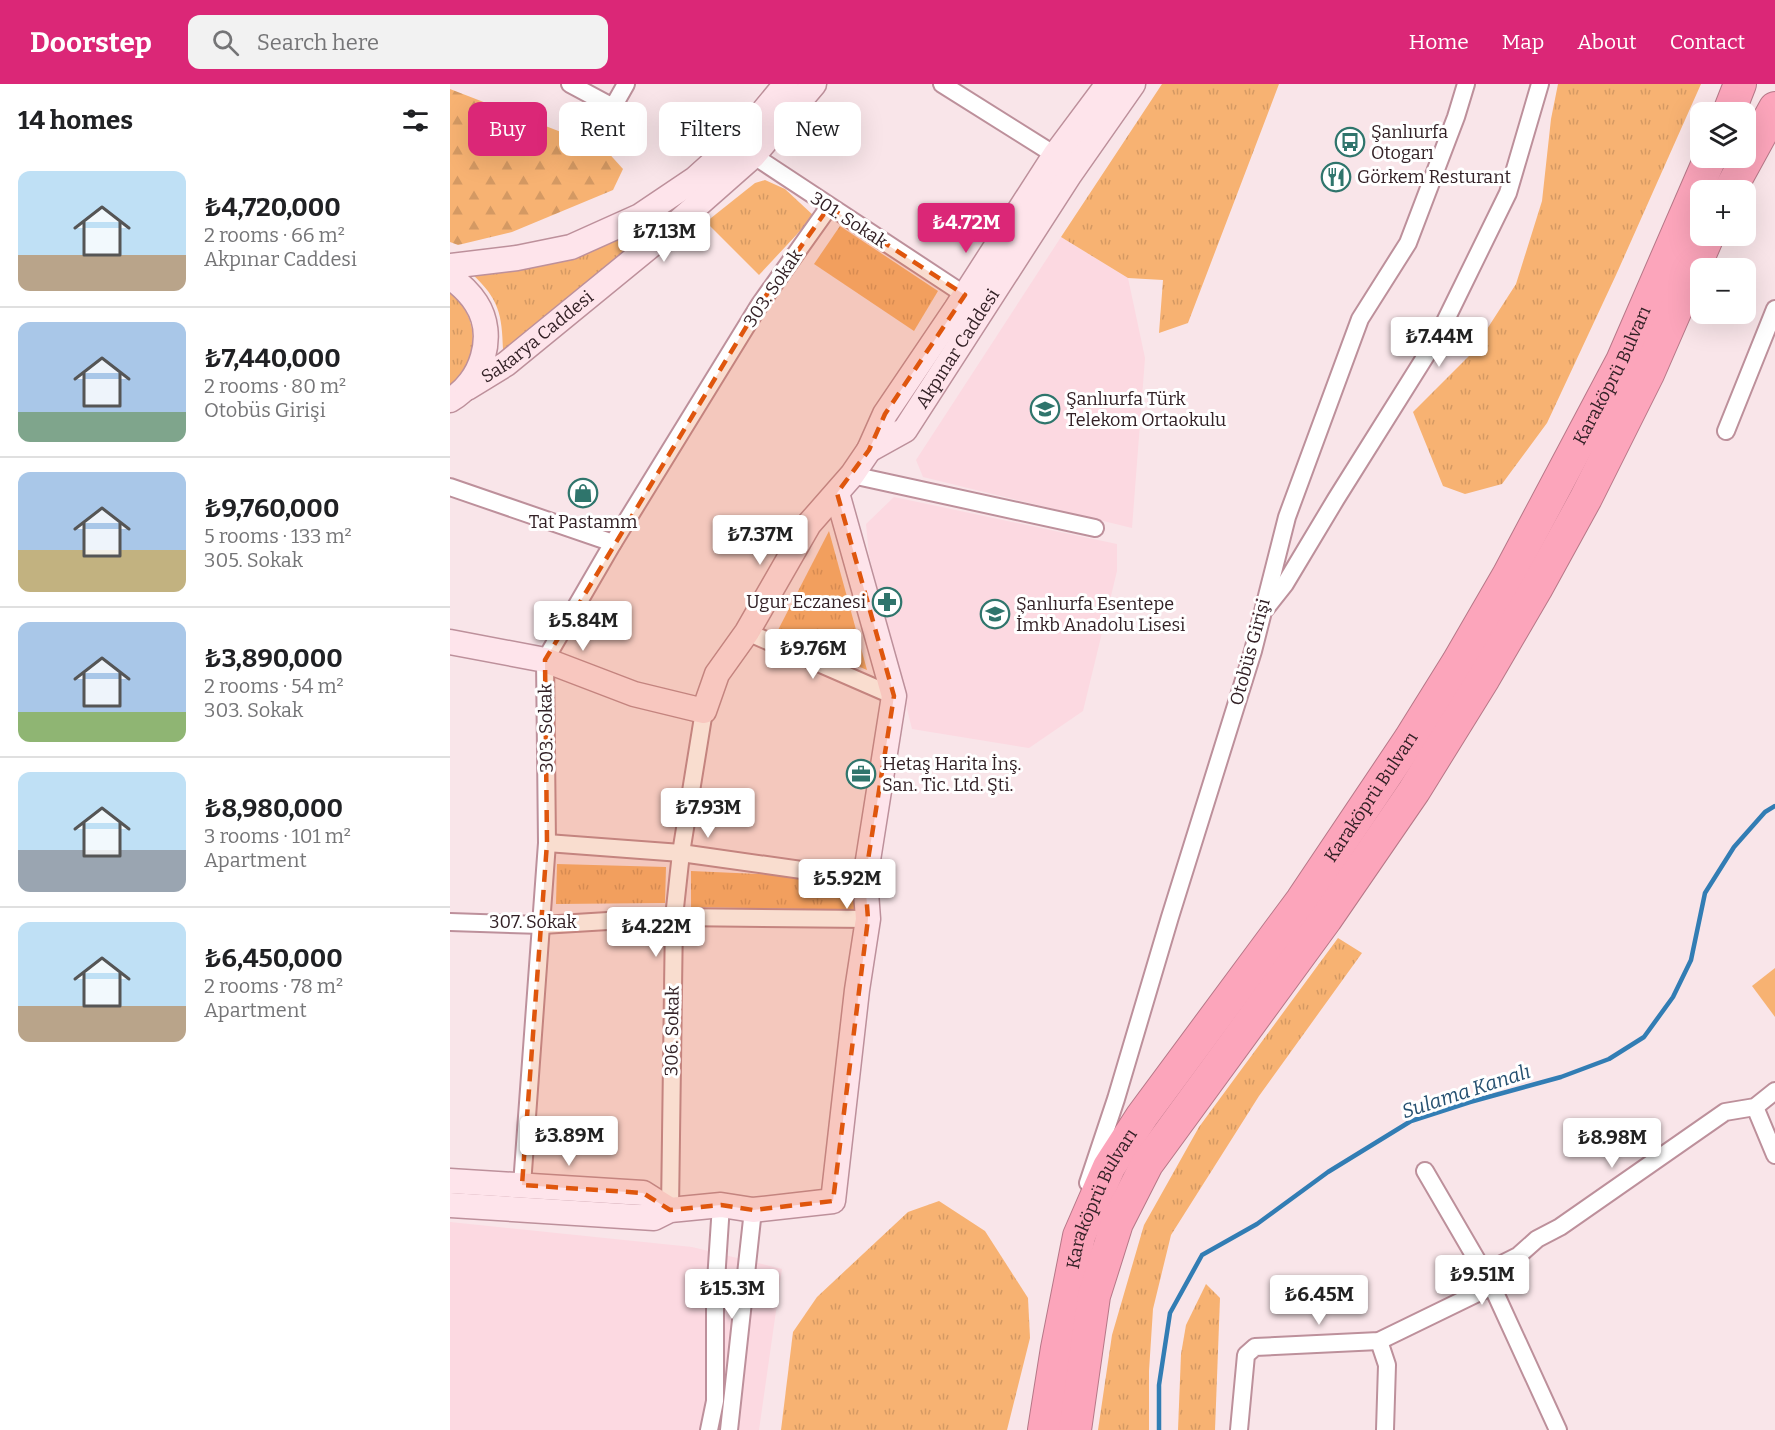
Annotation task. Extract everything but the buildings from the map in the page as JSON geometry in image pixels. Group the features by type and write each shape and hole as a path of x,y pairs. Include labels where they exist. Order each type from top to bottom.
{"highway":[{"path":"1719,102 1724,84"},
{"path":"1733,102 1740,84"},
{"path":"1756,122 1772,84"},
{"path":"1735,180 1775,108"},
{"name":"Karaköprü Bulvarı","path":"1044,1430 1056,1348 1078,1236 1109,1167 1142,1116 1302,900 1410,739 1458,662 1509,574 1617,371 1690,208"},
{"name":"Karaköprü Bulvarı","path":"1075,1430 1094,1296 1117,1223 1147,1164 1326,919 1414,791 1484,678 1586,498 1648,374 1704,246"}],"street":[{"path":"570,84 613,107 626,84"},
{"name":"Sakarya Caddesi","path":"762,113 786,84"},
{"name":"Sakarya Caddesi","path":"762,132 814,84"},
{"path":"942,84 1055,155"},
{"name":"Akpınar Caddesi","path":"704,711 717,674 747,632 809,524 845,484 869,450 885,414 1055,155 1108,84"},
{"name":"Akpınar Caddesi","path":"869,450 905,430 1070,174 1133,84"},
{"name":"Otobüs Girişi","path":"1078,1236 1089,1176 1116,1099 1253,651 1287,517 1360,319 1408,243 1456,117 1466,84"},
{"path":"1262,614 1285,584 1437,338 1508,193 1540,84"},
{"name":"Sakarya Caddesi","path":"450,266 517,258 571,247 640,216 733,156"},
{"name":"Sakarya Caddesi","path":"458,394 514,357 660,238 737,156"},
{"name":"301. Sokak","path":"754,156 965,295"},
{"name":"303. Sokak","path":"522,1185 547,843 545,660 613,543 760,304 829,207"},
{"path":"450,277 464,287 477,304 485,326 485,348 479,369 458,394"},
{"path":"1726,431 1775,309"},
{"path":"450,1205 654,1218 670,1210 721,1205 753,1210 833,1201 857,990 868,919 865,879 894,696 845,484 1095,528"},
{"path":"450,487 613,543"},
{"path":"747,632 894,696"},
{"path":"450,642 545,660 634,694 704,711"},
{"name":"306. Sokak","path":"670,1210 674,916 681,853 704,711"},
{"path":"547,843 681,853 865,879"},
{"name":"307. Sokak","path":"450,922 542,925 674,916 868,919"},
{"path":"1239,1430 1246,1355 1255,1347 1379,1341 1488,1280 1537,1239 1560,1227 1725,1112 1755,1107 1775,1091"},
{"path":"1755,1107 1775,1155"},
{"path":"1425,1171 1488,1280 1558,1430"},
{"path":"450,1181 643,1194 670,1210"},
{"path":"709,1430 715,1401 715,1296 721,1205"},
{"path":"729,1430 753,1210"},
{"path":"1379,1341 1387,1365 1385,1430"}],"highlighted area":[{"path":"829,207 965,295 885,414 869,450 837,493 894,696 865,879 868,919 833,1201 753,1210 721,1205 670,1210 643,1193 522,1185 547,843 545,660 760,304"}],"shaded area":[{"name":"Şanlıurfa Türk Telekom Ortaokulu","path":"1061,237 1128,278 1145,358 1132,528 923,477 916,460"},
{"name":"Şanlıurfa Esentepe İmkb Anadolu Lisesi","path":"894,497 1117,544 1117,571 1083,711 1029,748 912,729 869,555 866,524"},
{"path":"450,1222 692,1247 782,1269 759,1430 450,1430"}],"green space":[{"path":"1162,84 1279,84 1188,323 1159,333 1163,280 1128,278 1061,237"},
{"path":"1558,84 1701,84 1693,102 1690,102 1690,109 1616,275 1547,423 1502,484 1465,494 1443,486 1413,412 1471,354 1516,284 1542,201 1551,119"},
{"path":"450,89 484,102 468,102 468,156 547,156 547,127 559,131 559,156 611,156 623,169 613,190 512,232 458,245 450,242"},
{"path":"765,180 785,189 814,216 759,275 706,222 755,183"},
{"path":"691,197 507,351 503,350 502,326 497,308 488,291 472,274 656,218"},
{"path":"840,226 938,291 914,331 814,264"},
{"path":"450,291 467,314 472,326 473,338 467,363 450,386"},
{"path":"829,531 867,670 777,632"},
{"path":"557,864 666,867 665,903 556,904"},
{"path":"691,871 865,879 862,910 691,907"},
{"path":"1338,938 1362,953 1259,1096 1171,1235 1153,1309 1149,1371 1149,1430 1098,1430 1112,1335 1144,1225 1199,1127"},
{"path":"1775,968 1775,1017 1752,986"},
{"path":"939,1201 985,1231 1028,1298 1030,1338 1007,1430 781,1430 793,1332 817,1297 908,1212"},
{"path":"1206,1284 1220,1298 1215,1430 1178,1430 1181,1354 1186,1325"}],"waterway":[{"name":"Sulama Kanalı","path":"1159,1430 1159,1385 1170,1313 1202,1255 1257,1224 1328,1172 1411,1121 1561,1077 1609,1059 1644,1037 1673,997 1691,960 1705,893 1734,847 1765,812 1775,806"}],"place":[{"name":"Şanlıurfa Otogarı","path":"1350,142"},
{"name":"Görkem Resturant","path":"1336,177"},
{"name":"Şanlıurfa Türk Telekom Ortaokulu","path":"1045,409"},
{"name":"Tat Pastamm","path":"583,493"},
{"name":"Ugur Eczanesi","path":"887,602"},
{"name":"Şanlıurfa Esentepe İmkb Anadolu Lisesi","path":"995,614"},
{"name":"Hetaş Harita İnş. San. Tic. Ltd. Şti.","path":"861,774"}]}
